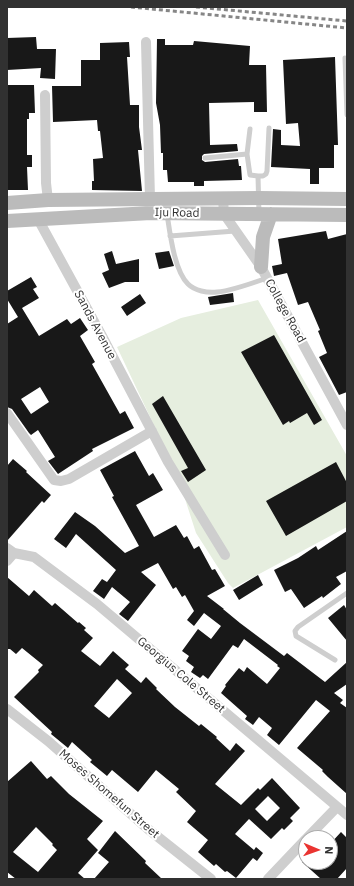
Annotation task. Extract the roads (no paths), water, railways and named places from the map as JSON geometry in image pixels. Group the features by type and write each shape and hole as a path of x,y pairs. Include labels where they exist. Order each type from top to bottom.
{"main road":[{"name":"Iju Road","path":"7,203 48,200 259,198 347,199"},
{"name":"Iju Road","path":"7,221 150,213 347,215"},
{"path":"264,272 263,237 265,214"}],"street":[{"path":"146,42 150,199"},
{"path":"45,95 46,183 48,200"},
{"name":"College Road","path":"223,199 224,214 264,272 347,425"},
{"name":"Sands Avenue","path":"38,219 168,462 225,555"},
{"path":"7,413 54,480 61,481 69,480 152,431"},
{"path":"7,561 10,551"},
{"name":"Georgius Cole Street","path":"10,551 34,557 97,604 347,815"},
{"name":"Moses Shomefun Street","path":"7,709 48,741 148,829 210,879"},
{"path":"315,830 337,807"},
{"path":"268,879 298,848"}],"lane":[{"path":"345,58 347,115"},
{"path":"250,129 247,154 250,175 263,176 267,171 269,128"},
{"path":"205,158 247,154"},
{"path":"258,176 259,198 265,214"},
{"path":"167,213 171,244 179,269 187,283 199,291 216,292 264,272"},
{"path":"170,236 235,231"},
{"path":"335,660 296,636 295,631 298,627 347,593"}],"railway":[{"path":"131,7 347,28"},
{"path":"196,7 347,21"}]}
